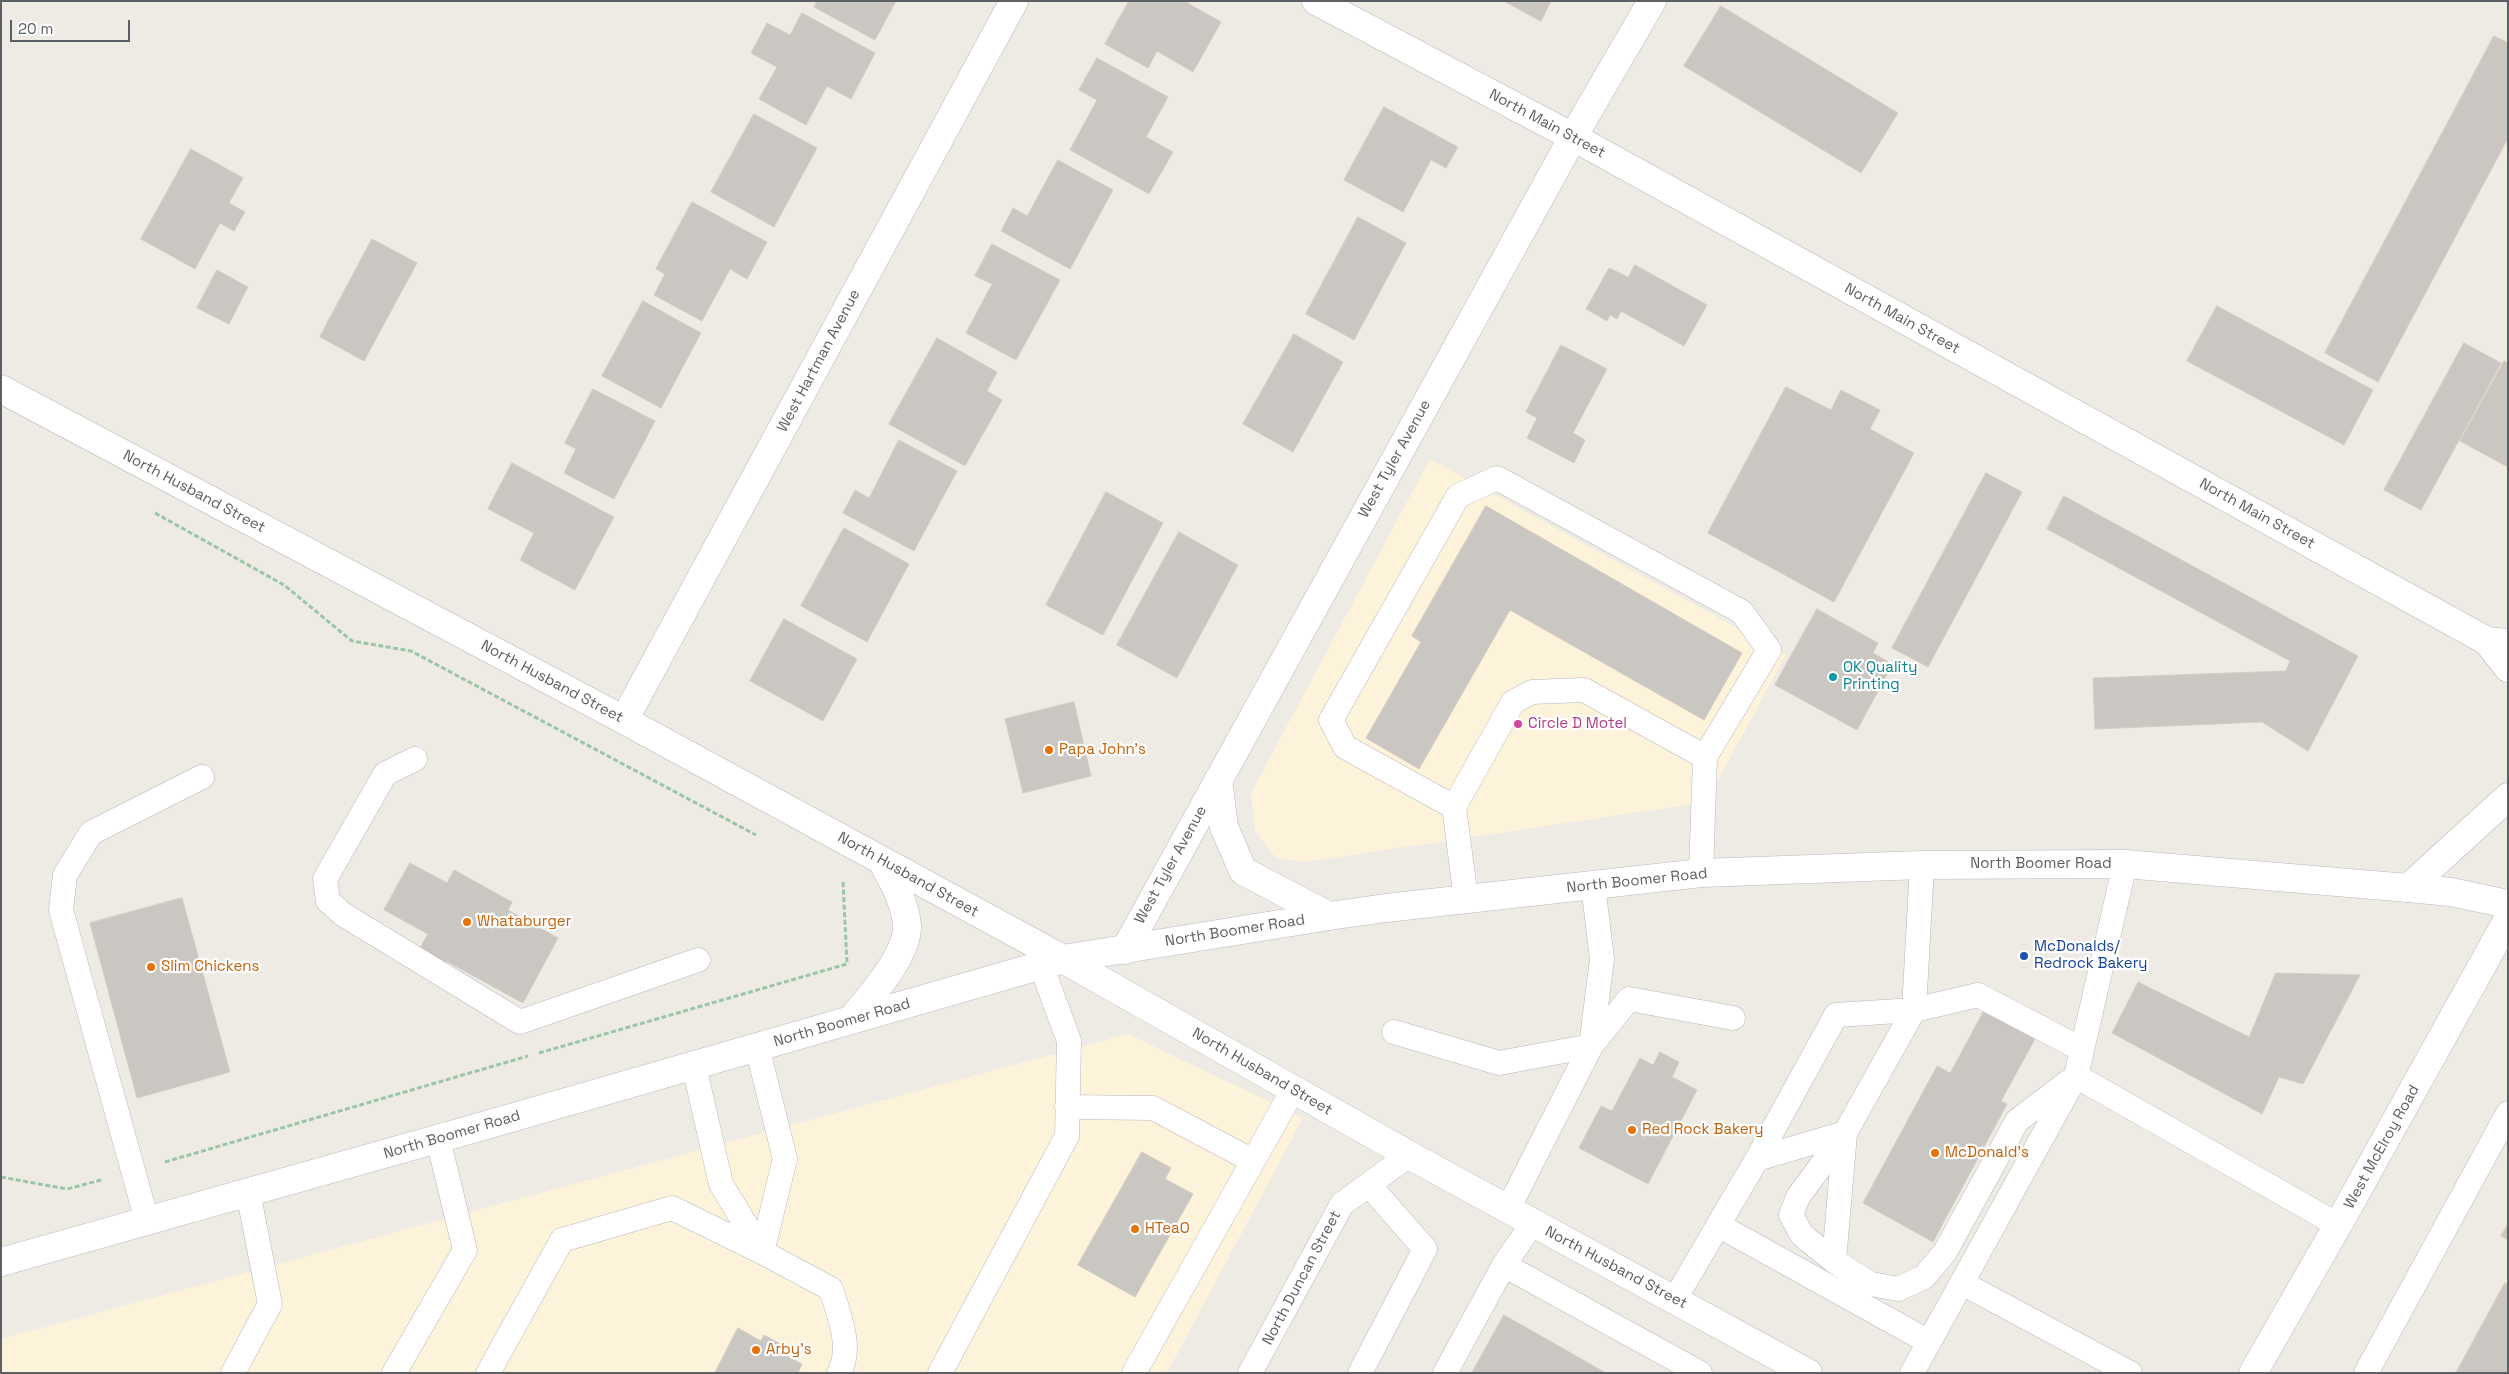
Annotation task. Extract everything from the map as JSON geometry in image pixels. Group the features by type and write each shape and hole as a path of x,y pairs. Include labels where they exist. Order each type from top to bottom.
{"street":[{"name":"West Hartman Avenue","path":"624,720 1014,1"},
{"name":"North Main Street","path":"1316,1 1573,138 2497,642 2508,668"},
{"name":"West Tyler Avenue","path":"1125,950 1573,138 1652,1"},
{"name":"North Husband Street","path":"1,389 624,720 882,861 1052,962 1293,1090 1532,1224 1675,1299 1808,1373"},
{"name":"West Tyler Avenue","path":"1218,780 1224,827 1242,871 1330,916"},
{"path":"2408,888 2508,798"},
{"path":"851,1020 886,978 899,952 907,926 899,892 882,861"},
{"name":"North Boomer Road","path":"1,1262 694,1066 1052,962 1330,916 1700,873 1922,864 2125,864 2451,892 2508,904"},
{"name":"West McElroy Road","path":"2253,1373 2338,1225 2508,919"}],"lane":[{"path":"1454,807 1345,747 1331,720 1458,496 1497,478 1742,612 1769,650 1705,757 1700,873"},
{"path":"1466,899 1454,807 1513,702 1532,692 1584,690 1705,757"},
{"path":"415,759 385,774 325,879 328,901 344,915 520,1022 698,960"},
{"path":"147,1221 61,910 66,875 91,833 202,777"},
{"path":"1922,864 1914,1010 1844,1133 1798,1196 1791,1215 1802,1235 1834,1261 1871,1284 1898,1289 1924,1277 1945,1252 2017,1121 2076,1076"},
{"path":"1912,1373 2076,1076 2080,1049 2125,864"},
{"path":"1591,1046 1602,959 1593,885"},
{"path":"940,1373 1067,1136 1069,1041 1052,962"},
{"path":"1675,1299 1757,1158 1836,1015 1914,1010 1978,995 2080,1049"},
{"path":"1508,1209 1591,1046 1629,999 1733,1018"},
{"path":"1394,1032 1499,1063 1591,1046"},
{"path":"757,1047 786,1159 762,1252"},
{"path":"694,1066 721,1184 762,1252"},
{"path":"2076,1076 2338,1225"},
{"path":"1134,1373 1293,1090"},
{"path":"1068,1107 1153,1108 1253,1161"},
{"path":"2366,1373 2508,1113"},
{"path":"1757,1158 1844,1133"},
{"path":"1834,1261 1844,1133"},
{"path":"394,1373 465,1250 438,1139"},
{"name":"North Duncan Street","path":"1250,1373 1342,1204 1409,1155"},
{"path":"1360,1373 1425,1249 1369,1185"},
{"path":"233,1373 270,1304 248,1192"},
{"path":"488,1373 562,1240 672,1208 762,1252 831,1290 845,1337 844,1364 839,1373"},
{"path":"1445,1373 1504,1265 1532,1224"},
{"path":"1718,1225 1929,1342"},
{"path":"1504,1265 1700,1373"},
{"path":"1962,1283 2130,1373"},
{"path":"825,1373 845,1337"}],"path":[{"path":"150,511 284,585 352,641 410,651 758,836"},
{"path":"1,1177 67,1190 847,964 845,882 836,877"}],"shaded area":[{"name":"Circle D Motel","path":"1430,459 1786,655 1706,802 1305,862 1276,858 1255,831 1251,793"},
{"path":"1128,1034 1303,1118 1167,1373 1,1373 1,1339"}],"building":[{"path":"817,1 896,1 875,40 814,7"},
{"path":"1129,1 1184,1 1221,22 1193,72 1157,51 1148,68 1105,44"},
{"path":"1504,1 1551,1 1541,21"},
{"path":"1721,6 1898,113 1861,173 1684,66"},
{"path":"802,13 875,53 851,99 827,86 806,125 759,99 777,67 751,53 767,23 790,35"},
{"path":"2494,36 2508,43 2508,138 2378,382 2325,353"},
{"path":"1097,58 1168,97 1146,137 1173,152 1149,194 1070,150 1097,100 1079,90"},
{"path":"1384,107 1458,147 1446,168 1431,160 1403,212 1344,180"},
{"path":"754,114 817,148 774,227 711,192"},
{"path":"191,149 243,178 229,203 245,212 234,231 220,223 195,269 141,239"},
{"path":"1058,160 1113,190 1070,269 1001,231 1013,208 1027,216"},
{"path":"692,202 767,242 747,279 730,269 702,321 654,295 665,274 656,269"},
{"path":"1358,217 1406,243 1354,340 1306,314"},
{"path":"372,239 417,263 364,361 320,337"},
{"path":"992,244 1060,280 1016,360 966,333 992,284 975,276"},
{"path":"1635,265 1707,305 1684,346 1621,311 1617,319 1610,315 1607,321 1586,309 1609,268 1628,277"},
{"path":"217,270 248,287 229,324 197,308"},
{"path":"643,301 701,333 661,408 602,376"},
{"path":"2217,306 2373,390 2344,445 2187,361"},
{"path":"1294,334 1343,362 1293,452 1243,424"},
{"path":"937,338 997,372 987,391 1002,400 965,466 889,424"},
{"path":"2464,343 2501,363 2421,510 2384,490"},
{"path":"1561,345 1607,369 1573,433 1585,440 1574,463 1527,438 1537,418 1526,412"},
{"path":"2504,361 2508,363 2508,467 2460,441"},
{"path":"1786,387 1831,410 1841,390 1880,410 1870,429 1914,453 1834,602 1708,533"},
{"path":"593,389 655,421 614,499 564,473 576,449 565,443"},
{"path":"899,440 957,471 914,551 843,513 855,490 869,498"},
{"path":"512,463 614,517 575,590 520,560 534,533 488,509"},
{"path":"1986,473 2022,492 1928,667 1892,648"},
{"path":"1106,492 1163,523 1103,635 1046,605"},
{"path":"2064,496 2358,656 2308,751 2262,722 2095,729 2093,678 2286,671 2290,661 2047,529"},
{"name":"Circle D Motel","path":"1486,506 1742,653 1704,720 1510,610 1419,769 1366,738 1421,642 1412,636"},
{"path":"844,528 909,564 867,642 801,606"},
{"path":"1179,532 1238,565 1177,678 1117,645"},
{"name":"OK Quality Printing","path":"1817,609 1878,643 1873,653 1887,661 1890,669 1857,730 1775,685"},
{"path":"784,619 857,659 823,721 750,681"},
{"name":"Papa John's","path":"1074,702 1091,776 1023,793 1005,719"},
{"name":"Whataburger","path":"410,863 447,883 454,870 512,902 508,910 558,938 523,1003 446,961 444,965 418,951 428,934 384,910"},
{"name":"Slim Chickens","path":"182,898 230,1072 137,1098 90,923"},
{"path":"2276,973 2360,975 2303,1084 2279,1077 2262,1114 2112,1033 2138,982 2249,1037"},
{"name":"McDonald's","path":"1984,1011 2035,1039 2001,1101 2007,1104 1933,1242 1863,1203 1937,1066 1950,1073"},
{"name":"Red Rock Bakery","path":"1660,1052 1679,1062 1672,1077 1697,1090 1648,1184 1579,1148 1601,1106 1612,1111 1640,1058 1653,1065"},
{"name":"HTeaO","path":"1142,1152 1171,1168 1165,1179 1193,1194 1135,1297 1078,1265"},
{"path":"2508,1224 2508,1240 2501,1236"},
{"path":"2505,1283 2508,1285 2508,1373 2456,1373"},
{"path":"1504,1315 1606,1373 1472,1373"},
{"name":"Arby's","path":"738,1328 761,1341 764,1335 786,1347 783,1354 802,1364 798,1373 715,1373"}],"place":[{"name":"OK Quality Printing","path":"1833,677"},
{"name":"Circle D Motel","path":"1518,724"},
{"name":"Papa John's","path":"1049,750"},
{"name":"Whataburger","path":"467,922"},
{"name":"McDonalds/ Redrock Bakery","path":"2024,956"},
{"name":"Slim Chickens","path":"151,967"},
{"name":"Red Rock Bakery","path":"1632,1130"},
{"name":"McDonald's","path":"1935,1153"},
{"name":"HTeaO","path":"1135,1229"},
{"name":"Arby's","path":"756,1350"}]}
